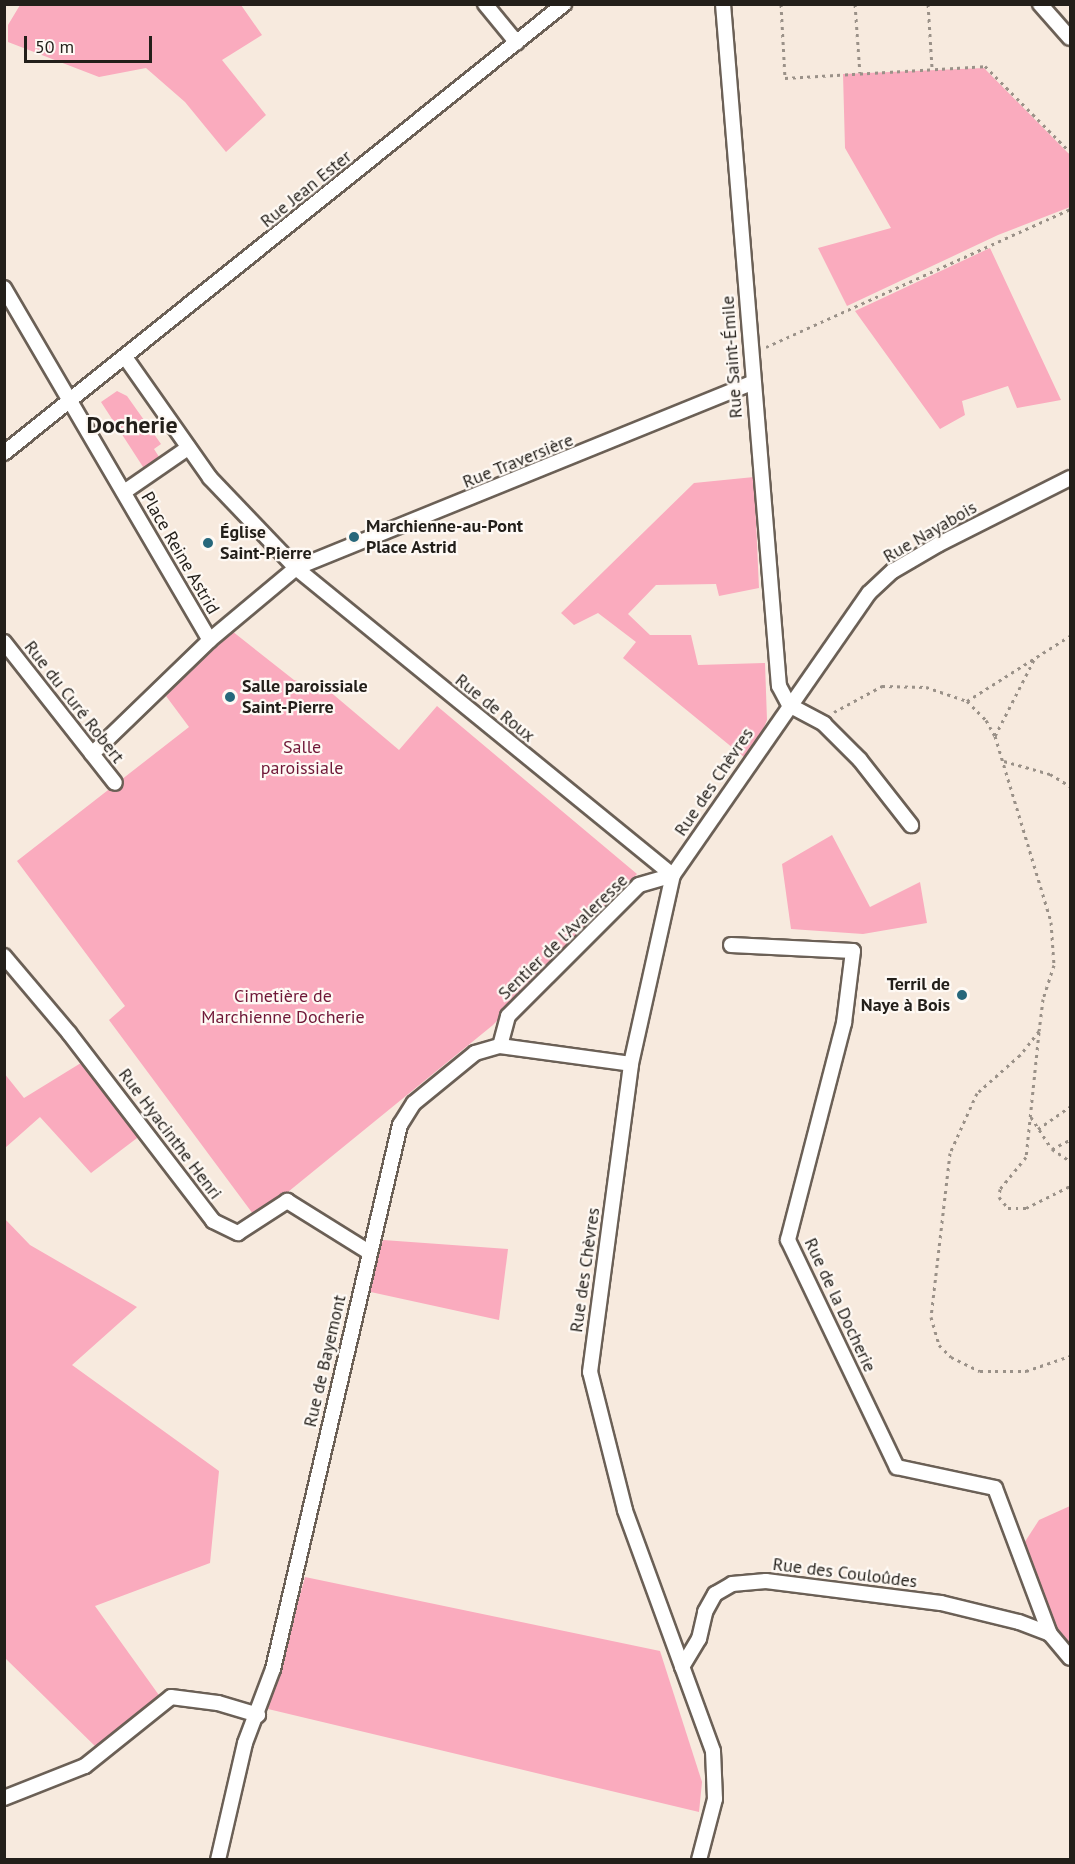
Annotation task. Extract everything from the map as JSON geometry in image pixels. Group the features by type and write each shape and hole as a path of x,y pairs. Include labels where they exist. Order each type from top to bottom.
{"street":[{"path":"485,4 517,43"},
{"name":"Rue Jean Ester","path":"4,453 564,4"},
{"name":"Rue Saint-Émile","path":"723,4 778,686 789,705"},
{"path":"1040,4 1071,38"},
{"name":"Place Reine Astrid","path":"4,288 210,640 296,568"},
{"path":"125,357 210,478 296,568"},
{"name":"Rue Traversière","path":"296,568 752,383"},
{"path":"124,492 189,448"},
{"name":"Rue Nayabois","path":"789,705 849,617 893,571 1071,478"},
{"name":"Rue de Roux","path":"296,568 673,875"},
{"path":"92,754 210,640"},
{"name":"Rue du Curé Robert","path":"4,642 115,783"},
{"path":"789,705 820,722 860,760 911,825"},
{"name":"Rue des Chèvres","path":"699,1860 715,1799 714,1751 625,1510 590,1372 631,1064 673,875 789,705"},
{"name":"Sentier de l'Avaleresse","path":"500,1046 508,1017 639,885 673,875"},
{"name":"Rue de la Docherie","path":"731,945 853,951 844,1023 788,1240 897,1467 995,1488 1050,1634"},
{"name":"Rue Hyacinthe Henri","path":"4,956 69,1033 213,1221 238,1233 287,1201 369,1252"},
{"name":"Rue de Bayemont","path":"218,1860 245,1743 258,1714 273,1669 400,1125 414,1103 476,1053 500,1046 631,1064"},
{"name":"Rue des Couloûdes","path":"682,1667 697,1643 705,1612 715,1594 732,1584 755,1582 941,1603 1050,1634"},
{"path":"1050,1634 1071,1658"},
{"path":"4,1798 85,1766 171,1697 218,1702 258,1714"}],"path":[{"path":"781,4 785,78 985,66 1071,152"},
{"path":"855,4 860,73"},
{"path":"928,4 932,68"},
{"path":"751,354 1071,209"},
{"path":"967,700 1071,636"},
{"path":"995,736 1037,655"},
{"path":"820,722 882,686 926,687 967,700 995,736 1051,922 1054,965 1043,999 1026,1157 1000,1189 1000,1201 1008,1208 1026,1208 1071,1186"},
{"path":"1004,761 1050,774 1071,786"},
{"path":"1039,1030 1020,1055 977,1093 950,1153 931,1317 939,1345 951,1357 980,1371 1026,1371 1071,1356"},
{"path":"1038,1129 1071,1107"},
{"path":"1030,1117 1052,1149 1071,1161"},
{"path":"1052,1149 1071,1140"}],"green space":[{"path":"20,5 241,5 262,35 222,60 266,115 226,152 185,102 146,68 99,77 8,42 8,25"},
{"path":"984,68 1070,155 1070,207 998,235 847,306 818,248 891,228 845,148 843,74"},
{"path":"990,248 1061,400 1017,408 1008,386 962,401 965,415 940,429 855,311"},
{"path":"117,391 127,396 161,444 154,449 161,460 145,470 101,402"},
{"path":"754,477 759,588 719,596 716,584 656,585 628,614 650,635 691,635 698,665 765,663 767,720 750,762 623,658 636,642 598,613 574,625 561,613 694,483"},
{"name":"Cimetière de Marchienne Docherie","path":"232,631 294,680 328,690 399,750 437,706 637,874 493,1025 256,1218 109,1020 125,1006 17,861 189,727 166,696"},
{"path":"832,835 870,907 920,882 927,923 863,934 791,929 782,864"},
{"path":"89,1058 145,1132 91,1173 40,1117 5,1148 4,1073 24,1098"},
{"path":"4,1218 30,1245 137,1307 72,1365 219,1471 210,1563 95,1606 161,1698 98,1749 5,1658"},
{"path":"383,1240 508,1249 499,1320 366,1291"},
{"path":"1070,1506 1070,1658 1050,1634 1019,1551 1039,1520"},
{"path":"305,1577 660,1651 702,1782 699,1812 268,1709"}],"place":[{"name":"Marchienne-au-Pont Place Astrid","path":"354,537"},
{"name":"Église Saint-Pierre","path":"208,543"},
{"name":"Salle paroissiale Saint-Pierre","path":"230,697"},
{"name":"Terril de Naye à Bois","path":"962,995"}],"district":[{"name":"Docherie","path":"132,425"}],"park label":[{"name":"Salle paroissiale","path":"302,758"}]}
